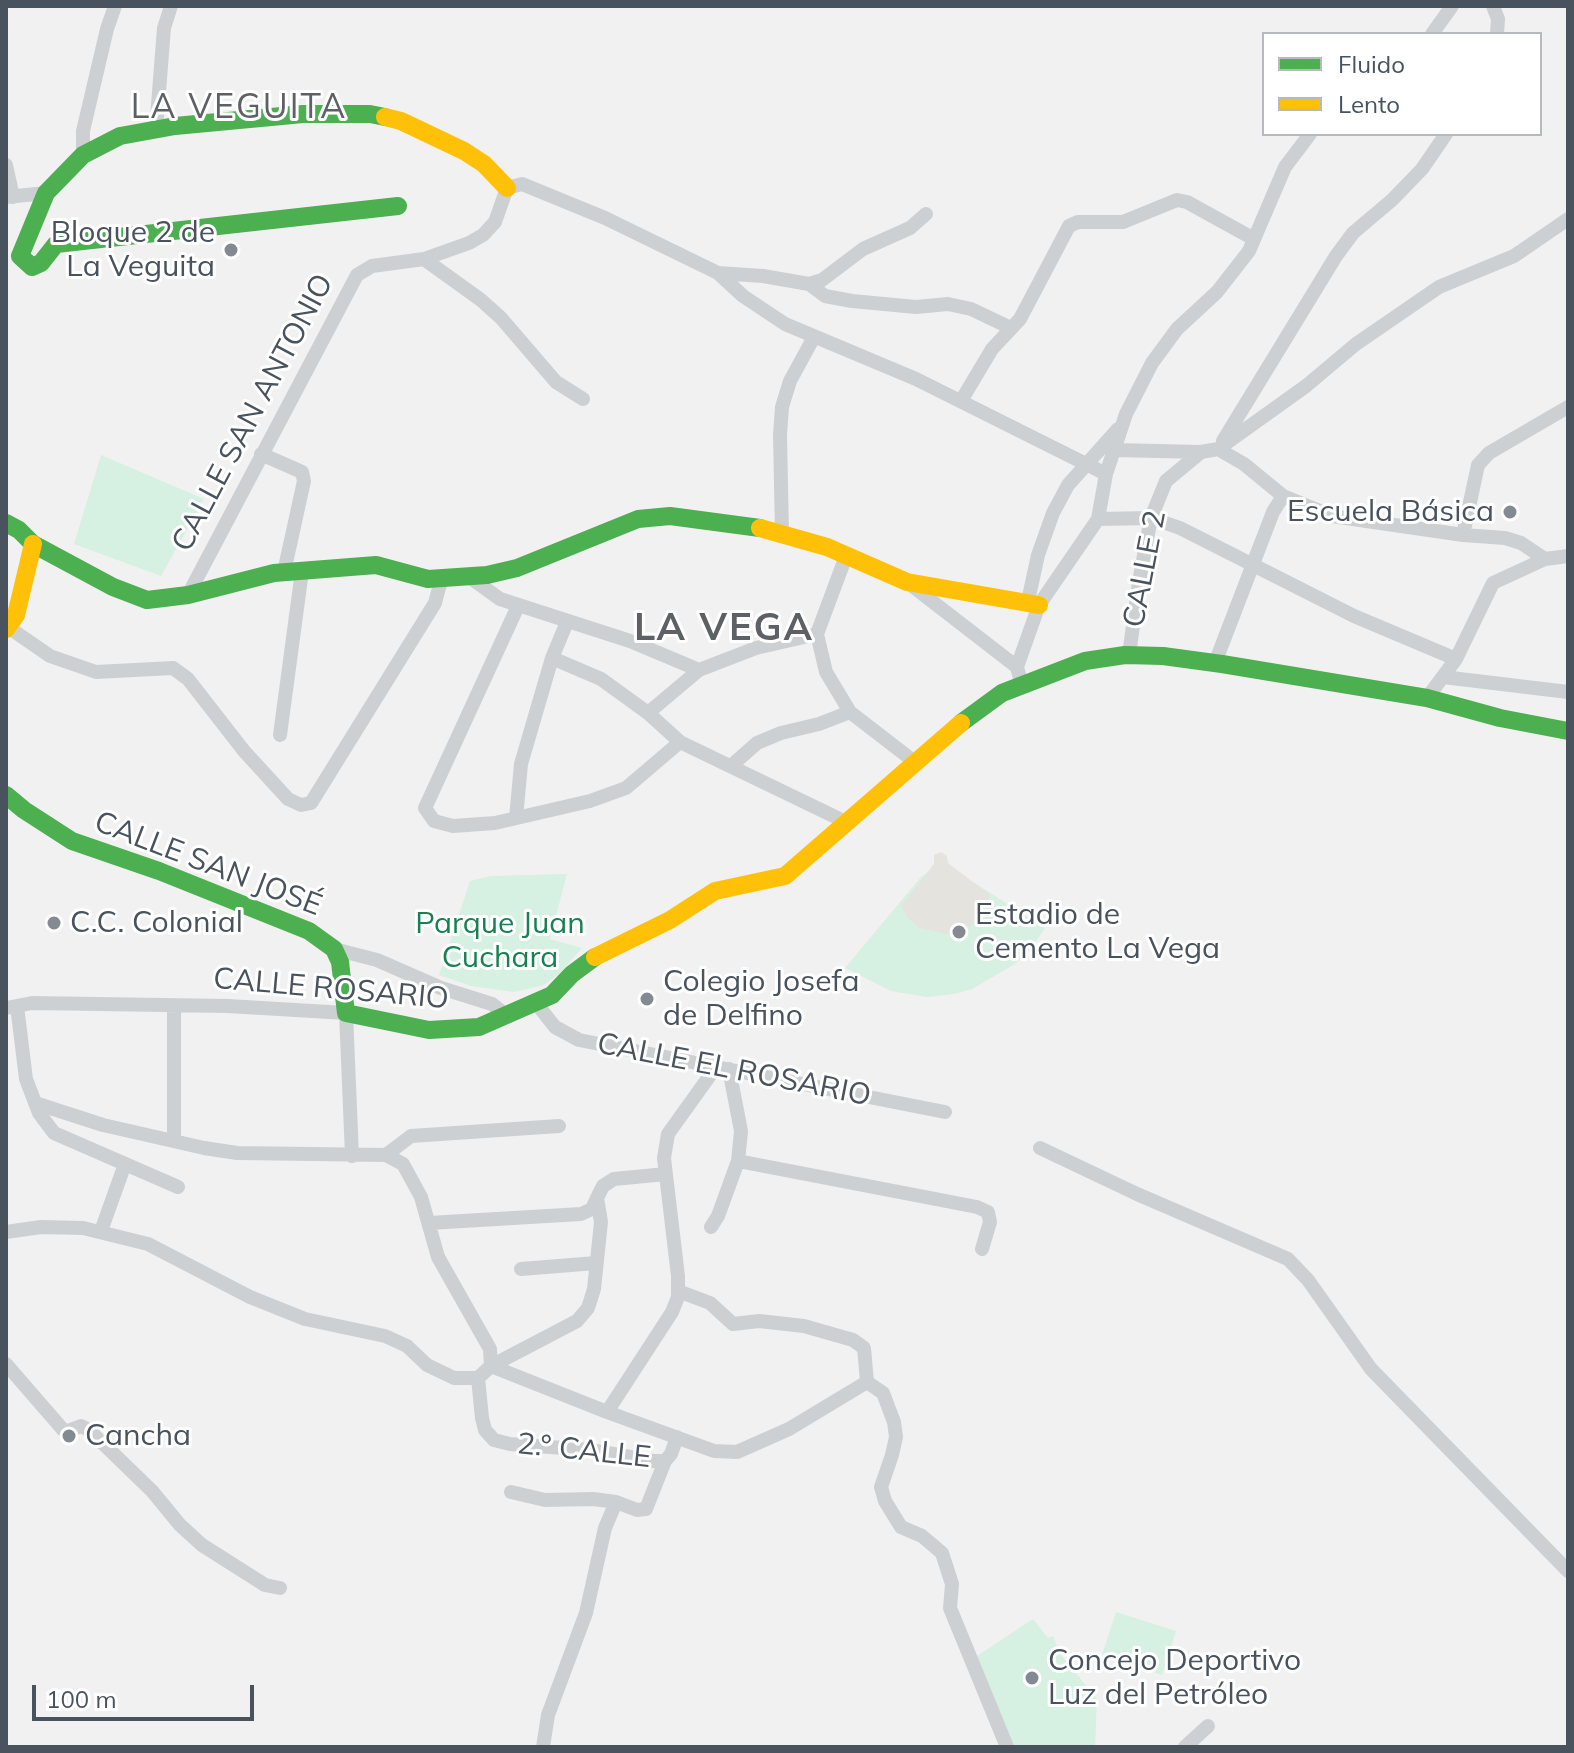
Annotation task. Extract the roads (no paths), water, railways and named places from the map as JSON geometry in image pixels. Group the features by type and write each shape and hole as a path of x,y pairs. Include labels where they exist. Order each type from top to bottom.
{"street":[{"path":"83,155 83,131 115,6"},
{"path":"156,130 164,28 171,6"},
{"path":"1433,32 1452,6"},
{"path":"1493,6 1498,19 1497,32"},
{"path":"398,206 56,244 41,263 32,267 25,263 14,246 46,193 83,155 120,136 303,114 370,114 401,121 464,151 484,164 507,188 522,184 605,218 718,273 743,296 785,324 916,379 1106,474"},
{"path":"1034,603 1098,519 1106,474 1123,424 1160,352 1177,329 1217,292 1249,251 1285,167 1308,136"},
{"path":"1218,449 1336,256 1353,233 1422,169 1445,136"},
{"path":"6,165 9,197 46,193"},
{"name":"CALLE SAN ANTONIO","path":"188,595 357,275 372,266 424,259 459,248 483,235 495,222 507,188"},
{"path":"961,401 992,349 1020,319 1069,226 1078,222 1123,222 1177,200 1187,202 1254,239"},
{"path":"718,273 763,276 809,284 822,280 863,249 910,228 926,214"},
{"path":"1115,450 1201,452 1218,449 1306,386 1356,344 1428,294 1514,256 1568,219"},
{"path":"424,259 481,300 501,318 556,382 583,399"},
{"path":"809,284 825,296 852,301 916,307 948,304 971,309 1011,328"},
{"path":"782,534 782,407 790,381 814,337"},
{"path":"1463,535 1478,465 1489,453 1568,407"},
{"path":"907,582 1019,676 1034,603 1038,555 1053,513 1068,485 1123,424"},
{"path":"1218,449 1244,464 1283,496 1332,516 1505,538 1521,543 1545,559"},
{"name":"CALLE 2","path":"1129,655 1151,518 1166,481 1201,452"},
{"path":"261,454 302,472 304,481 280,735"},
{"path":"1215,663 1252,563 1283,496"},
{"path":"6,523 19,530 33,544 113,587 147,600 188,595 293,572 376,565 428,579 487,575 517,568 638,519 670,516 753,526 827,547 907,582 1034,603"},
{"path":"1098,519 1151,518 1180,528 1354,616 1456,659"},
{"path":"33,544 16,615 7,628 50,656 96,672 173,668 188,679 244,751 288,799 301,805 311,803 435,603 442,577"},
{"path":"846,556 817,634 826,672 850,712 916,763"},
{"path":"1427,698 1456,659 1493,583 1545,559 1568,556"},
{"path":"467,576 500,599 630,641 699,670"},
{"path":"518,606 425,808 434,821 453,826 495,823 590,801 626,788 680,742"},
{"path":"516,818 521,764 552,658 567,622"},
{"path":"648,713 699,670 756,648 817,634"},
{"name":"CALLE ROSARIO","path":"11,1007 32,1003 228,1006 346,1013 429,1030 479,1027 552,995 572,974 597,955 670,920 715,891 785,876 1019,676 1085,661 1129,655 1215,663 1427,698 1500,718 1568,731"},
{"path":"552,658 601,679 648,713 680,742 848,823"},
{"path":"1443,677 1568,692"},
{"path":"731,766 757,743 850,712"},
{"name":"CALLE SAN JOSÉ","path":"6,795 72,841 159,871 309,931 334,949 340,962 346,1013"},
{"path":"334,949 377,960 441,988 492,1004 507,1016"},
{"name":"CALLE EL ROSARIO","path":"536,1003 555,1027 579,1040 945,1112"},
{"path":"174,1006 174,1141"},
{"path":"11,1007 26,1079 39,1113 54,1133 178,1187"},
{"path":"346,1013 352,1156"},
{"path":"711,1227 738,1161 741,1131 722,1068"},
{"path":"607,1412 672,1312 678,1291 664,1158 668,1134 722,1068"},
{"path":"35,1103 103,1125 237,1153 386,1155 403,1164 421,1197 438,1257 490,1349 491,1366"},
{"path":"386,1155 411,1136 559,1126"},
{"path":"1040,1148 1288,1259 1316,1291 1371,1369 1568,1571"},
{"path":"738,1161 977,1207 988,1212 990,1222 982,1249"},
{"path":"101,1231 125,1164"},
{"path":"429,1223 581,1214 592,1209 603,1186 614,1179 666,1174"},
{"path":"6,1232 41,1227 101,1231 148,1244 250,1297 305,1319 385,1336 407,1346 427,1365 454,1378 478,1378 491,1366 577,1321 588,1308 594,1289 601,1222 597,1198"},
{"path":"521,1269 596,1263"},
{"path":"678,1291 710,1303 733,1324 759,1321 804,1326 853,1340 864,1348 867,1382"},
{"path":"6,1364 65,1432 81,1426 89,1430 202,1545 265,1585 280,1588"},
{"path":"491,1366 714,1451 737,1452 789,1429 867,1382"},
{"name":"2.° CALLE","path":"478,1378 485,1430 494,1440 665,1461 677,1437"},
{"path":"867,1382 883,1393 894,1422 896,1437 881,1487 885,1501 901,1527 922,1536 942,1553 952,1584 950,1608 1007,1747"},
{"path":"511,1492 545,1500 574,1498 646,1509 665,1461"},
{"path":"543,1747 548,1715 586,1613 605,1528 616,1502"},
{"path":"1185,1747 1208,1726"}],"place":[{"name":"Bloque 2 de La Veguita","path":"231,250"},
{"name":"Escuela Básica","path":"1510,512"},
{"name":"C.C. Colonial","path":"54,923"},
{"name":"Estadio de Cemento La Vega","path":"959,932"},
{"name":"Colegio Josefa de Delfino","path":"647,999"},
{"name":"Cancha","path":"69,1436"},
{"name":"Concejo Deportivo Luz del Petróleo","path":"1032,1678"}],"district":[{"name":"LA VEGUITA","path":"239,108"},
{"name":"LA VEGA","path":"724,629"}],"park label":[{"name":"Parque Juan Cuchara","path":"500,941"}]}
